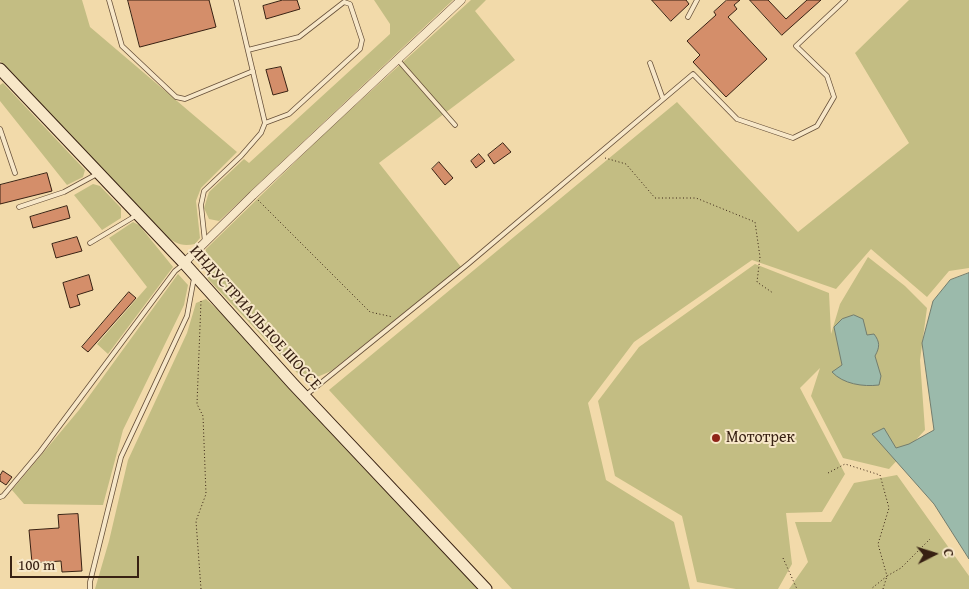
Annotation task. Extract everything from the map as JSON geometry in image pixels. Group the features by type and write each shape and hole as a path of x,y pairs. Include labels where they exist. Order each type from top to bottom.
{"main road":[{"name":"ИНДУСТРИАЛЬНОЕ ШОССЕ","path":"0,69 184,263 304,396 486,589"}],"street":[{"path":"184,263 462,0"}],"lane":[{"path":"109,0 122,46 176,97 185,99 253,71"},
{"path":"205,242 201,205 204,191 241,156 261,133 265,124 236,0"},
{"path":"688,17 697,0"},
{"path":"304,396 401,319 693,74 737,119 793,138 817,126 834,97 826,76 796,46 845,0"},
{"path":"248,50 299,37 344,2 350,4 362,40 360,49 289,114 265,124"},
{"path":"398,60 455,125"},
{"path":"650,63 663,99"},
{"path":"0,129 15,173"},
{"path":"19,207 64,192 99,173"},
{"path":"90,243 138,214"},
{"path":"0,497 3,496 40,452 175,271 184,263"},
{"path":"90,589 90,582 122,457 187,316 195,275"}],"path":[{"path":"597,155 626,164 655,198 696,198 755,222 760,257 757,282 773,293"},
{"path":"253,196 370,312 401,319"},
{"path":"201,301 197,404 203,416 206,494 196,521 201,589"},
{"path":"828,473 845,464 880,475 889,508 878,544 887,576 883,589"},
{"path":"870,589 887,576 902,568 930,539"},
{"path":"783,558 797,589"}],"shaded area":[{"path":"0,0 82,0 90,27 237,152 201,188 196,201 200,238 195,244 178,244 164,234 0,61"},
{"path":"374,0 453,0 219,221 209,219 204,208 209,192 244,159 249,163 390,34 390,24"},
{"path":"471,0 486,0 475,11 515,60 379,163 461,267 331,371 315,378 301,377 208,279 204,264 206,249 325,133"},
{"path":"909,0 969,0 969,268 949,271 927,297 871,249 836,289 752,260 634,342 588,403 606,480 674,522 690,589 512,589 329,390 677,102 798,232 909,143 855,53"},
{"path":"3,83 85,170 83,177 67,185 0,101 0,85"},
{"path":"93,184 100,186 121,208 121,218 102,230 74,195"},
{"path":"133,222 139,225 173,267 108,354 97,344 147,287 109,238"},
{"name":"Мототрек","path":"868,257 905,286 927,308 920,360 925,430 889,469 843,458 811,396 820,368 800,388 845,474 822,512 786,513 792,564 778,589 736,589 697,582 682,516 615,476 598,401 639,347 755,264 829,293 831,334 840,304"},
{"path":"969,273 969,559 934,504 872,434 884,428 896,448 909,444 934,430 922,343 933,301 950,280"},
{"path":"178,274 188,285 184,305 123,430 103,505 24,504 12,490 79,410"},
{"path":"206,299 230,322 293,393 478,589 95,589 109,541 128,460 187,333 196,303"},
{"path":"854,315 863,319 867,335 874,334 878,342 875,356 881,376 879,385 866,386 854,384 847,382 832,372 842,365 834,327 842,319"},
{"path":"897,475 969,576 969,589 789,589 808,562 795,522 831,522 854,483"}],"building":[{"path":"128,0 209,0 216,27 140,47"},
{"path":"283,0 297,0 300,9 266,19 263,6"},
{"path":"652,0 686,0 689,4 671,21"},
{"path":"727,0 740,0 734,5 737,9 728,17 767,59 726,97 693,62 700,55 687,41 716,15 714,12"},
{"path":"750,0 768,0 786,19 807,0 821,0 782,35"},
{"path":"281,67 288,91 273,95 266,70"},
{"path":"503,143 511,152 494,164 488,155"},
{"path":"479,154 485,161 476,168 471,161"},
{"path":"439,162 453,178 445,185 432,169"},
{"path":"47,173 52,191 0,204 0,185"},
{"path":"67,206 70,218 33,228 30,217"},
{"path":"77,237 82,251 56,258 52,244"},
{"path":"89,275 93,290 77,295 80,305 70,308 63,283"},
{"path":"129,292 136,298 88,352 82,347"},
{"path":"3,471 12,477 6,485 0,481"},
{"path":"78,514 82,571 62,572 61,561 32,563 29,530 59,528 58,515"}],"place":[{"name":"Мототрек","path":"716,438"}]}
